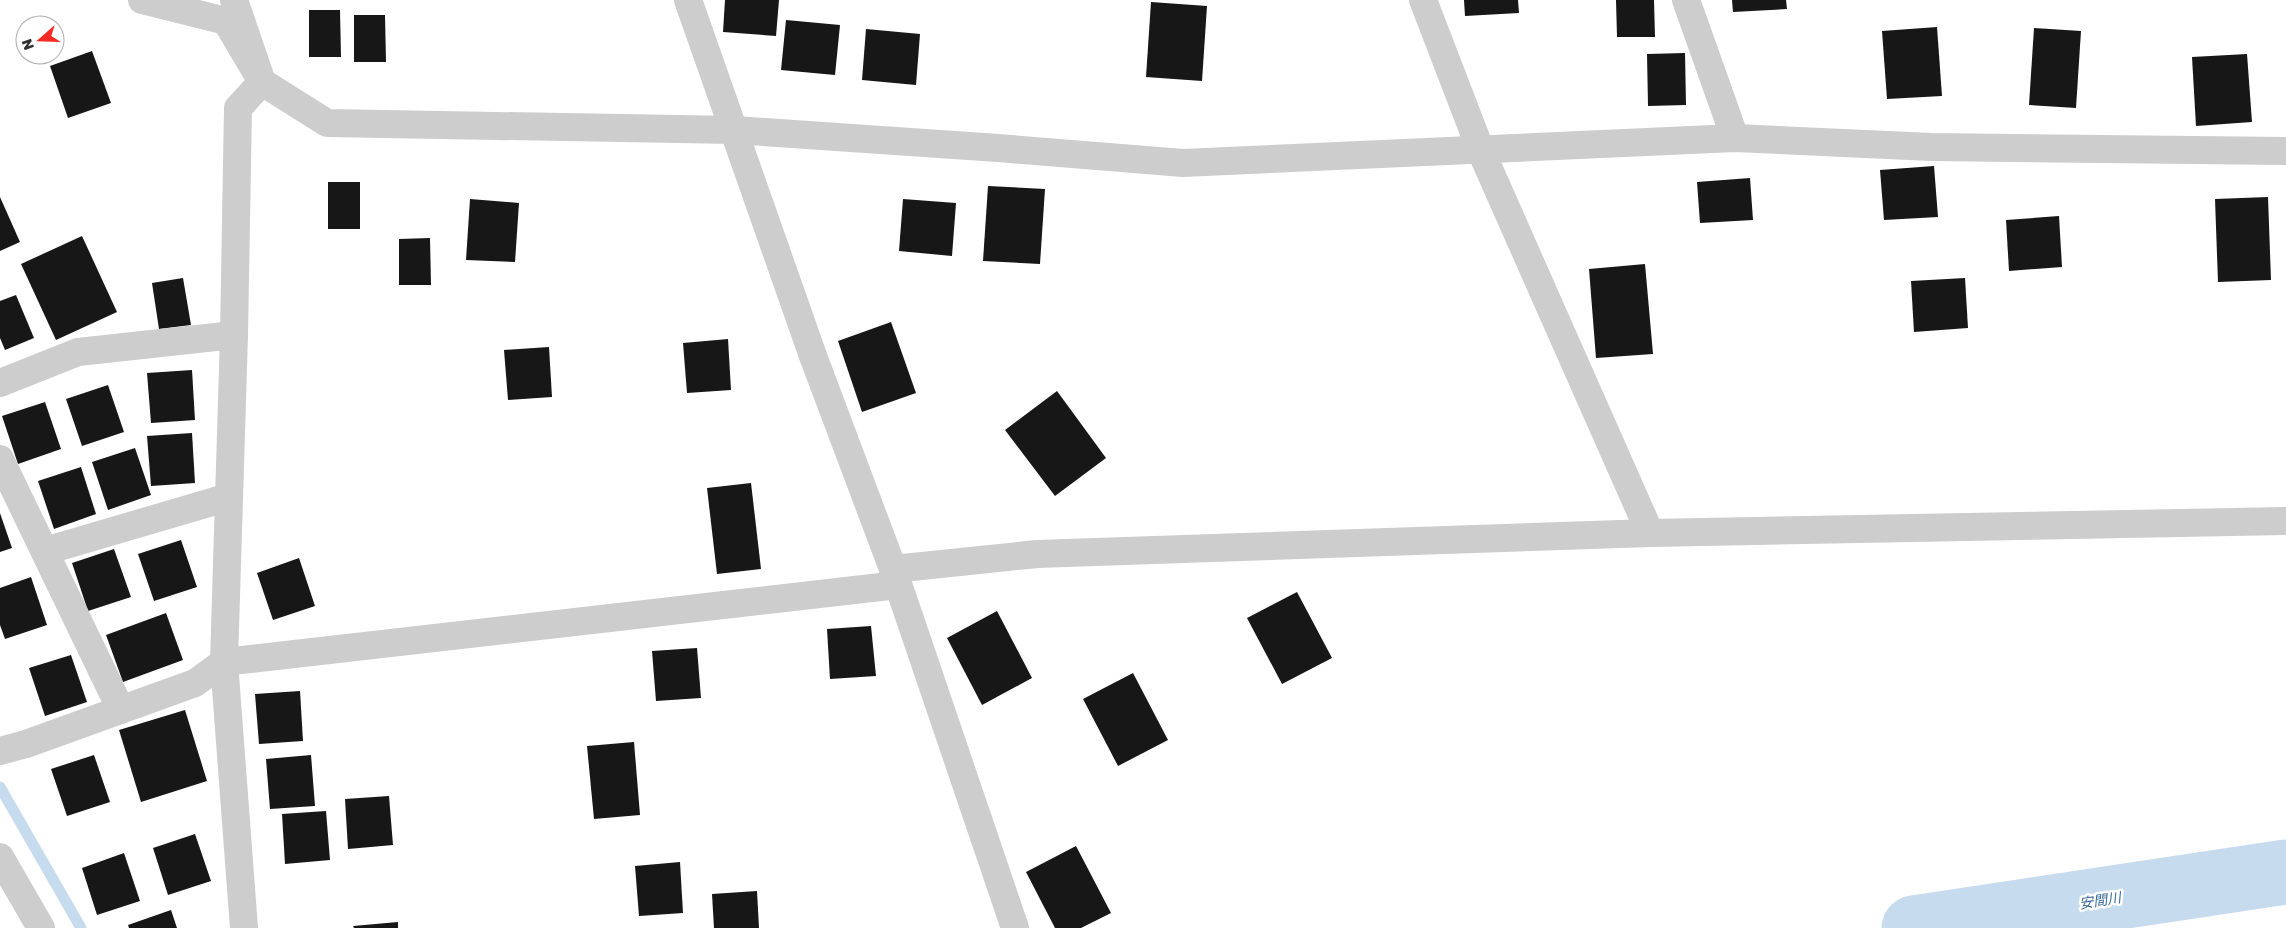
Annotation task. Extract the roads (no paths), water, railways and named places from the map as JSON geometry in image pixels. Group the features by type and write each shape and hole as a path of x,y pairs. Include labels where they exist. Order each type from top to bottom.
{"street":[{"path":"142,0 226,21 262,82 327,123 735,130 989,147 1183,163 1735,138 1931,148 2286,151"},
{"path":"234,0 262,82"},
{"path":"688,0 813,356 895,577 1015,928"},
{"path":"1423,0 1481,151 1650,533"},
{"path":"1686,0 1735,138"},
{"path":"244,928 224,662 234,335 238,108 262,82"},
{"path":"0,383 78,352 234,335"},
{"path":"0,459 121,710"},
{"path":"45,551 228,497"},
{"path":"3,751 195,683 224,662 895,577 1037,554 1650,533 2286,521"},
{"path":"0,857 41,928"}],"waterway":[{"path":"0,787 81,928"},
{"name":"安間川","path":"1914,928 2286,872"}]}
